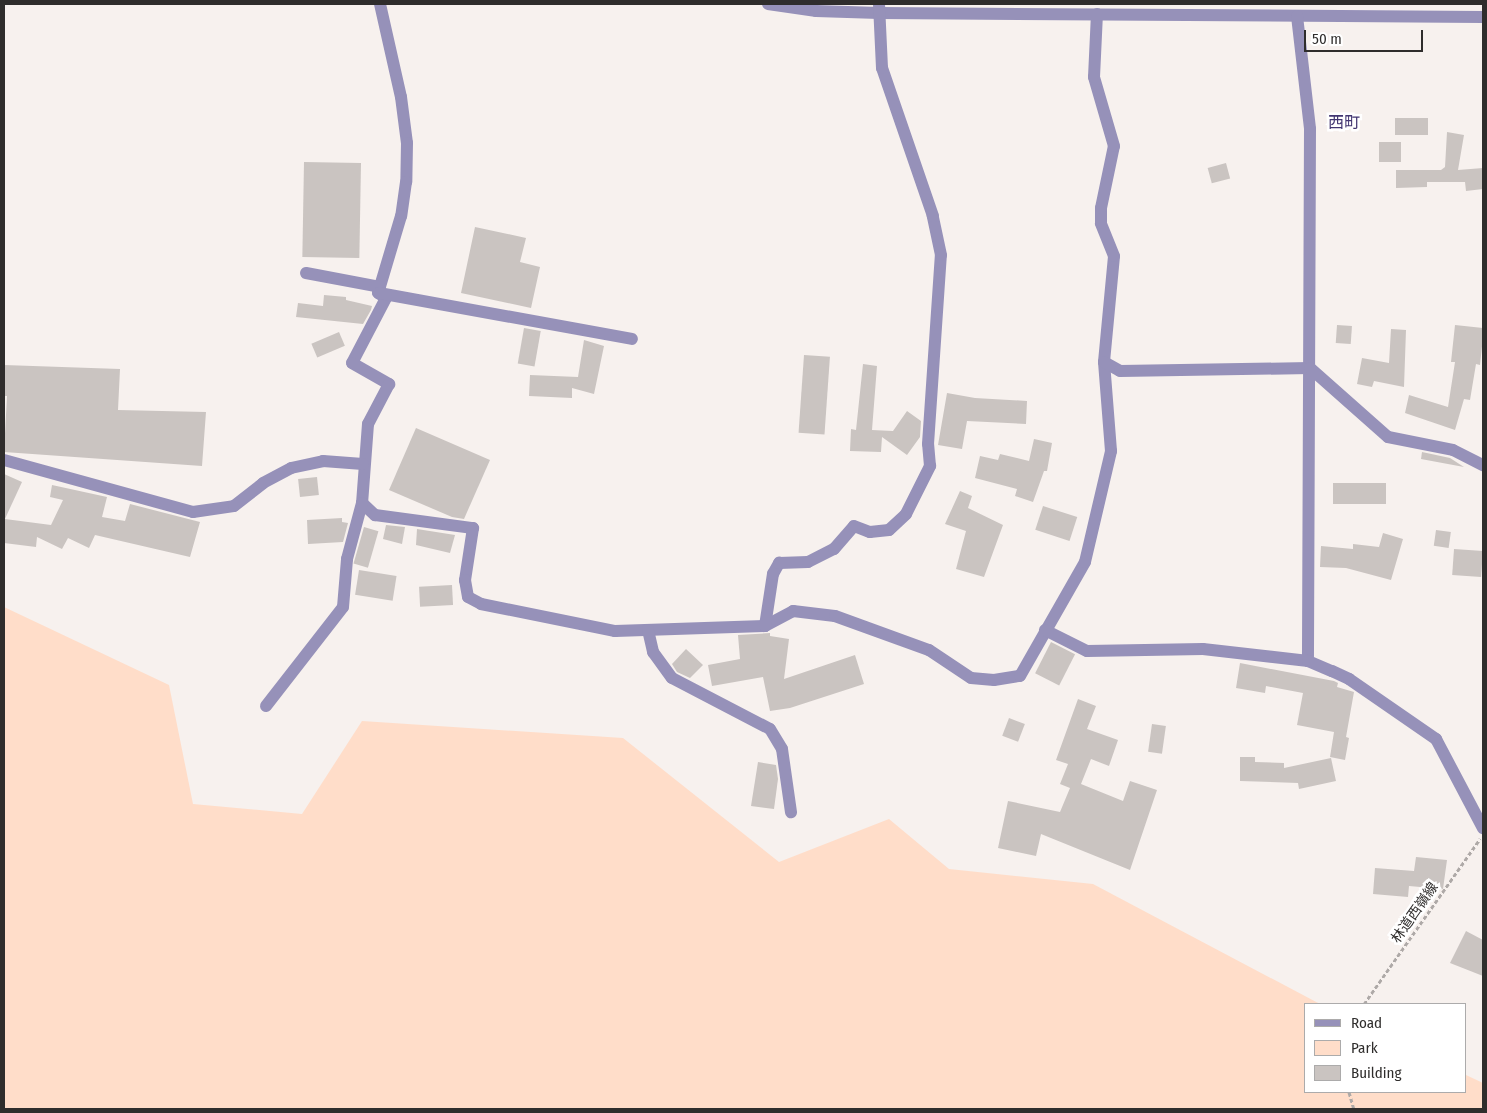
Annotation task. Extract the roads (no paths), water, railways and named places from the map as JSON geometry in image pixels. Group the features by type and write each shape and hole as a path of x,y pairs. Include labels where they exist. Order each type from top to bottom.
{"street":[{"path":"379,290 402,216 407,143 402,97 380,4"},
{"path":"768,4 816,11 879,8 1097,14 1483,17"},
{"path":"765,626 773,574 779,563 808,562 834,549 854,526 870,532 889,530 906,514 930,466 928,444 941,255 933,216 882,68 879,8"},
{"path":"362,503 375,515 473,528 465,580 468,597 481,604 615,631 765,626 793,611 835,616 929,650 971,678 994,680 1020,676 1085,562 1112,451 1104,362 1114,256 1101,222 1101,208 1114,146 1094,77 1097,14"},
{"path":"1297,16 1310,129 1308,661"},
{"path":"306,273 379,290 632,339"},
{"path":"266,706 343,607 347,559 362,503 363,464 368,424 389,384 352,363 386,298 379,290"},
{"path":"1104,362 1120,371 1310,368 1388,437 1453,450 1483,466"},
{"path":"4,460 193,512 234,506 264,483 291,468 322,462 363,464"},
{"path":"648,630 653,652 672,678 770,729 782,749 791,812"},
{"path":"1045,630 1087,651 1203,649 1308,661 1349,679 1436,739 1483,828"}],"district":[{"name":"西町","path":"1344,123"}]}
